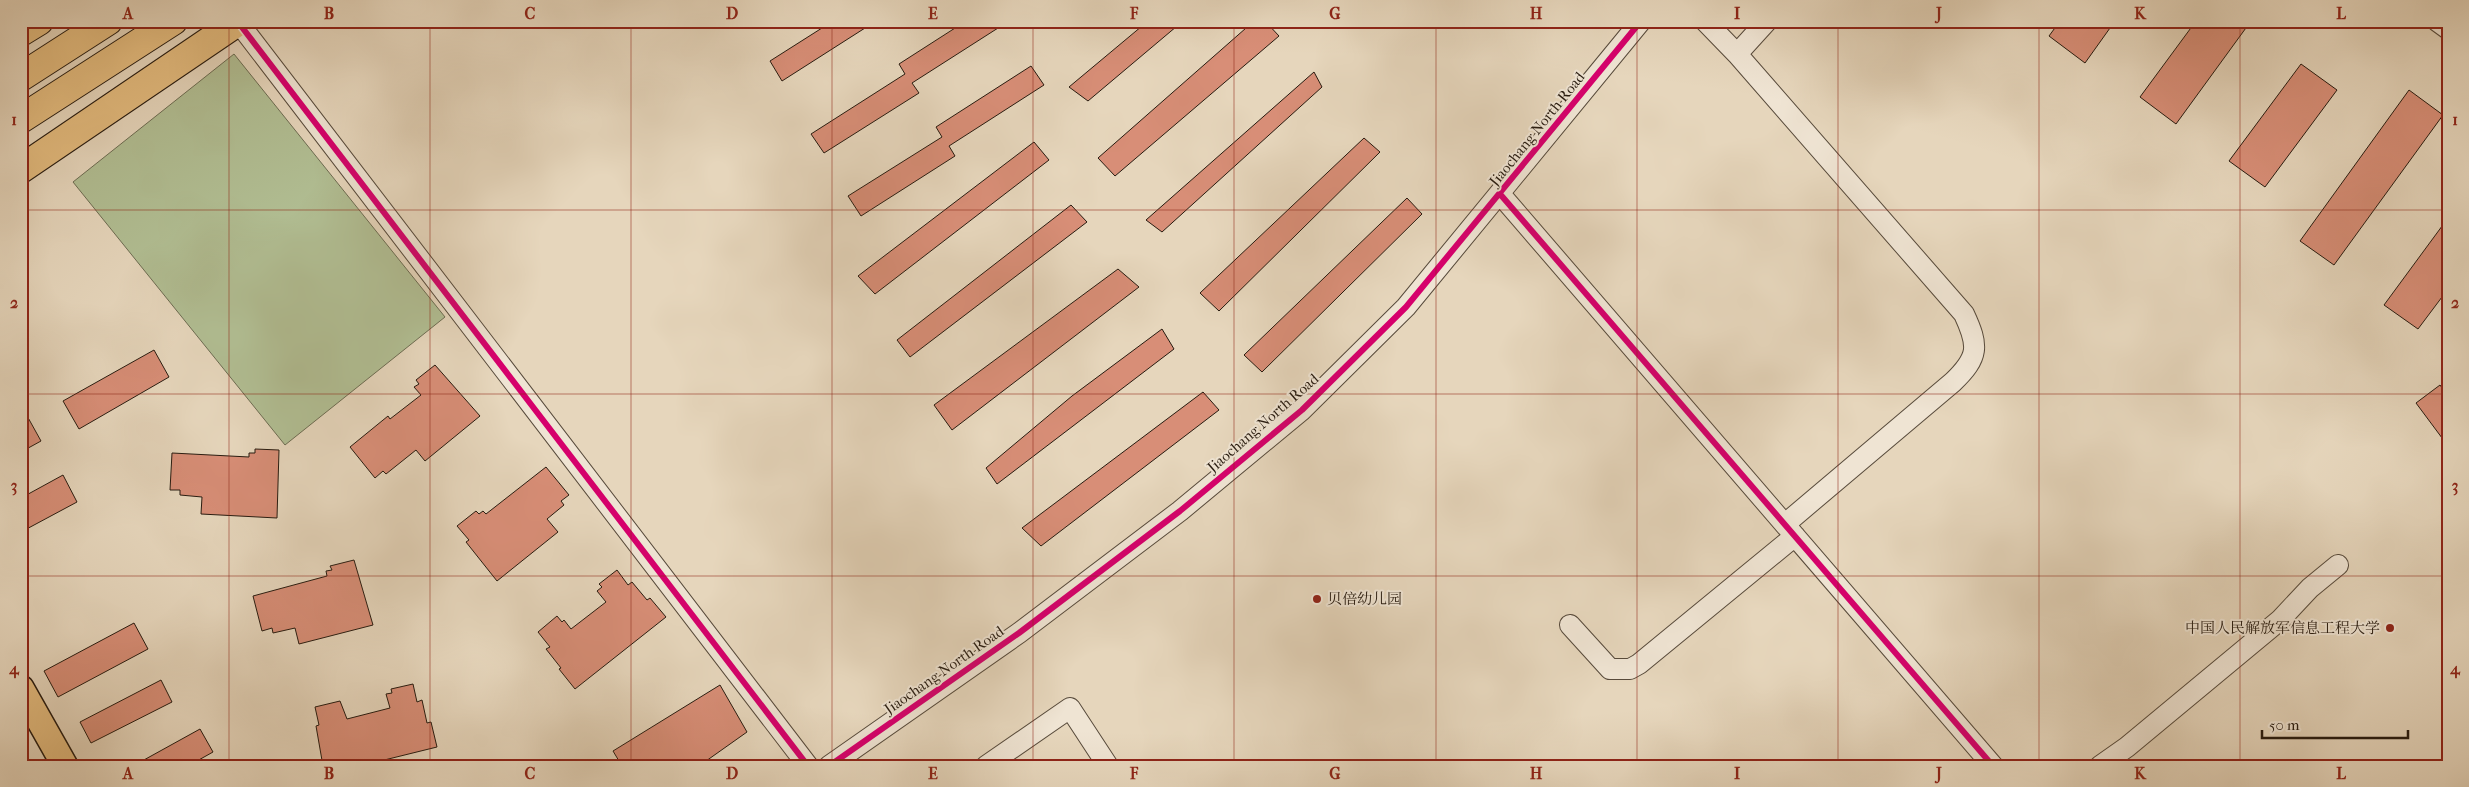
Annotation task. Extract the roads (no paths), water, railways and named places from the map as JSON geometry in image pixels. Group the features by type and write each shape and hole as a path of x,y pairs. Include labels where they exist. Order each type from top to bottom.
{"highway":[{"path":"21,32 39,21"},
{"path":"21,77 108,21"},
{"path":"21,119 173,21"},
{"path":"21,169 238,21"}],"main road":[{"path":"21,688 65,766"}],"street":[{"path":"238,21 808,766"},
{"name":"Jiaochang North Road","path":"829,766 1026,627 1180,511 1302,410 1406,307 1640,21"},
{"path":"1570,625 1610,668 1630,669 1639,664 1953,382 1967,368 1976,351 1973,331 1964,314 1737,54 1705,21"},
{"path":"1737,54 1767,21"},
{"path":"2437,21 2448,29"},
{"path":"1500,194 1993,766"},
{"path":"2100,766 2127,747 2280,620 2310,588 2338,565"},
{"path":"986,766 1070,708 1108,766"}],"place":[{"name":"贝倍幼儿园","path":"1317,599"},
{"name":"中国人民解放军信息工程大学","path":"2390,628"}]}
